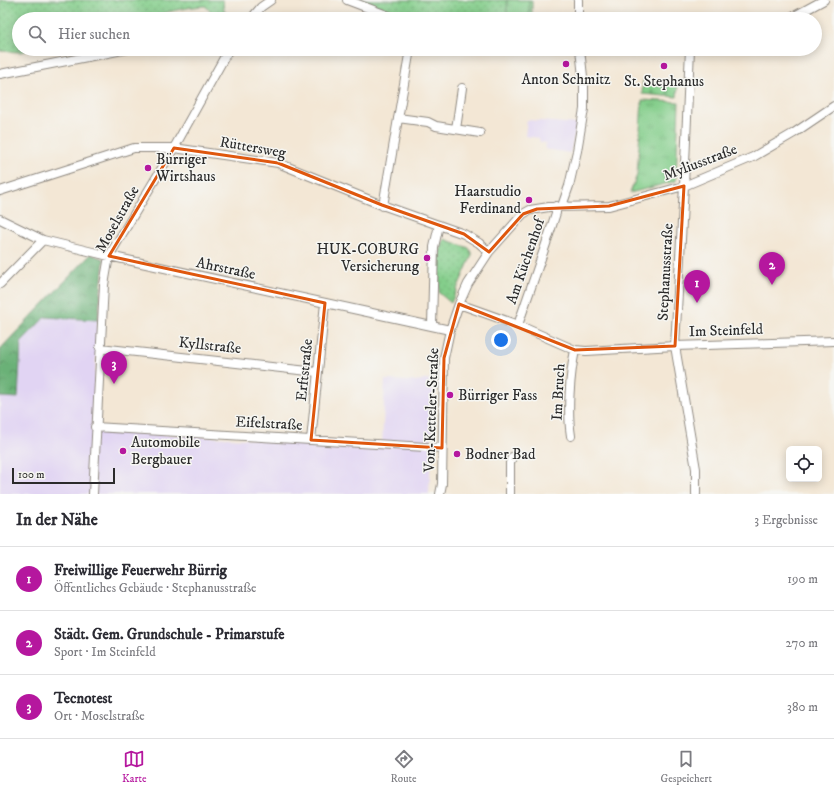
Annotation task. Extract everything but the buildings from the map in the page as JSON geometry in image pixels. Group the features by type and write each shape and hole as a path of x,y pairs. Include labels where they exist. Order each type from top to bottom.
{"street":[{"path":"257,12 271,0"},
{"path":"347,0 379,12"},
{"path":"578,0 578,12"},
{"path":"802,12 824,0"},
{"path":"0,74 92,56"},
{"name":"Moselstraße","path":"93,494 95,427 104,285 109,256 174,148 225,56"},
{"path":"383,206 409,56"},
{"path":"559,206 569,186 584,109 584,86 581,56"},
{"name":"Stephanusstraße","path":"690,56 675,346 696,469 696,494"},
{"path":"456,129 462,88"},
{"name":"Myliusstraße","path":"559,206 609,206 684,186 753,156 794,133 834,107"},
{"path":"398,118 428,122 436,126 480,133"},
{"name":"Rüttersweg","path":"0,191 134,148 174,148 278,163 383,206 464,234 479,243 489,252"},
{"name":"Von-Ketteler-Straße","path":"440,494 442,484 444,358 450,330 459,304 468,284 489,252 522,214 530,210 559,206"},
{"name":"Am Küchenhof","path":"518,325 559,206"},
{"name":"Ahrstraße","path":"0,219 43,240 109,256 450,330"},
{"name":"Von-Ketteler-Straße","path":"432,326 434,247 439,225"},
{"path":"0,284 43,240"},
{"name":"Erftstraße","path":"311,440 317,372 326,303"},
{"name":"Im Steinfeld","path":"459,304 518,325 575,350 586,351 675,346 834,341"},
{"name":"Kyllstraße","path":"100,348 317,372"},
{"name":"Im Bruch","path":"571,436 569,424 575,350"},
{"name":"Eifelstraße","path":"95,427 442,448"},
{"path":"510,494 510,463 512,457"}],"highlighted area":[{"path":"174,148 278,163 382,205 464,234 489,252 523,214 537,209 609,206 684,186 675,346 575,350 459,304 444,358 442,448 311,440 325,303 109,256"}],"shaded area":[{"path":"527,120 577,124 570,153 545,149 546,143 540,142 539,138 525,136"},
{"path":"45,317 98,320 92,430 382,447 385,380 414,381 434,379 429,494 0,494 0,397 18,398 21,342"}],"green space":[{"path":"0,0 223,0 224,11 226,12 211,12 205,6 190,7 168,12 12,12 12,52 0,51"},
{"path":"358,0 532,0 532,12 388,12"},
{"path":"507,0 529,0 529,12 507,12"},
{"path":"643,81 678,85 677,97 642,94"},
{"path":"642,100 679,102 676,181 630,193 637,175"},
{"path":"444,239 469,248 472,255 451,303 439,293 440,252"},
{"path":"91,254 104,259 98,320 45,317 21,342 18,398 0,397 0,349"}],"place":[{"name":"Anton Schmitz","path":"566,64"},
{"name":"St. Stephanus","path":"664,66"},
{"name":"Bürriger Wirtshaus","path":"148,168"},
{"name":"Haarstudio Ferdinand","path":"529,200"},
{"name":"HUK-COBURG Versicherung","path":"427,258"},
{"name":"Städt. Gem. Grundschule - Primarstufe","path":"772,285"},
{"name":"Freiwillige Feuerwehr Bürrig","path":"697,303"},
{"name":"Tecnotest","path":"114,384"},
{"name":"Bürriger Fass","path":"450,395"},
{"name":"Automobile Bergbauer","path":"123,451"},
{"name":"Bodner Bad","path":"457,454"}]}
